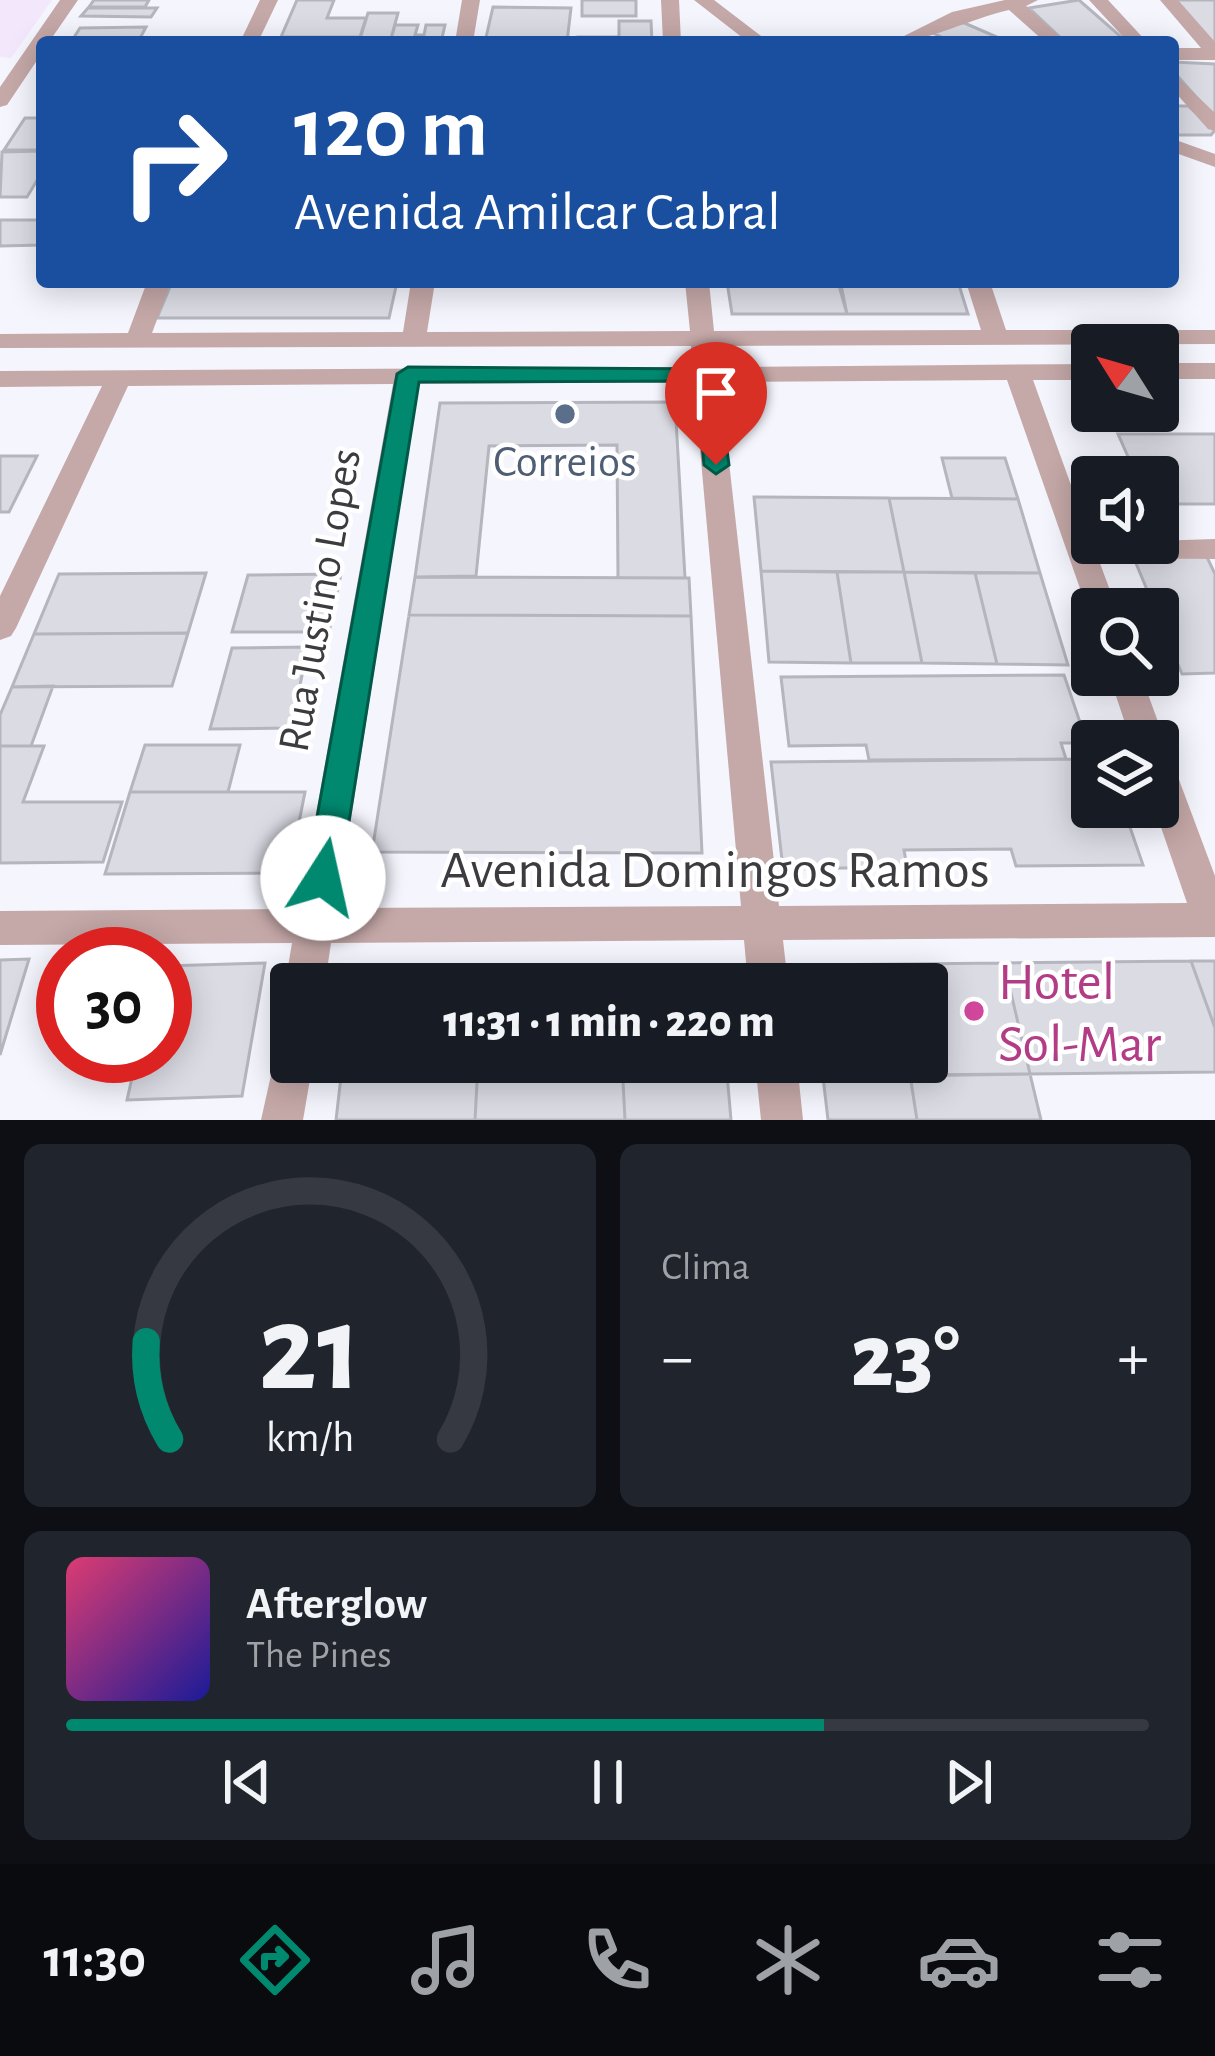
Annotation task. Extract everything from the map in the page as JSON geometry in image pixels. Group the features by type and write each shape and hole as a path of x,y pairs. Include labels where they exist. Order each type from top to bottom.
{"street":[{"path":"50,36 69,0"},
{"path":"252,36 268,0"},
{"path":"465,36 471,0"},
{"path":"670,0 672,36"},
{"path":"703,0 752,36"},
{"path":"1097,0 1132,36"},
{"path":"1169,0 1215,53"},
{"path":"911,36 1021,2 1050,36"},
{"path":"1179,54 1215,53"},
{"path":"0,67 33,67"},
{"path":"0,101 33,67"},
{"path":"1179,86 1215,125"},
{"path":"1179,144 1213,158"},
{"path":"137,340 157,288"},
{"path":"414,339 423,288"},
{"path":"698,288 766,963"},
{"path":"980,288 998,340"},
{"path":"0,341 1215,337"},
{"path":"1179,371 1215,371"},
{"path":"1017,372 1071,524"},
{"path":"0,379 1071,372"},
{"name":"Rua Justino Lopes","path":"308,963 408,374"},
{"path":"0,628 119,377"},
{"path":"1179,548 1215,549"},
{"path":"1179,827 1213,920"},
{"name":"Avenida Domingos Ramos","path":"0,928 1213,920"},
{"path":"282,1120 288,1083"},
{"path":"778,1083 782,1120"}],"shaded area":[{"path":"0,0 52,0 11,58 0,57"}],"building":[{"path":"94,0 149,0 145,7 89,7"},
{"path":"297,0 334,0 327,18 366,18 360,36 281,36"},
{"path":"582,0 636,0 636,16 582,16"},
{"path":"1079,0 1120,36 1059,36 1029,8"},
{"path":"1175,0 1215,0 1215,49"},
{"path":"493,7 571,8 568,36 486,36"},
{"path":"88,8 157,8 151,17 81,16"},
{"path":"368,13 398,13 392,36 361,36"},
{"path":"619,21 651,21 652,36 619,36"},
{"path":"962,22 995,36 939,36 933,33"},
{"path":"395,25 418,25 415,35 424,35 426,25 445,25 442,36 392,36"},
{"path":"146,27 141,36 75,36 80,28"},
{"path":"1179,62 1215,64 1215,118 1179,78"},
{"path":"1179,106 1188,106 1215,130 1211,135 1179,135"},
{"path":"25,118 36,118 36,150 4,150"},
{"path":"36,151 36,182 27,197 0,197 2,152"},
{"path":"0,220 36,220 36,245 0,246"},
{"path":"170,288 396,288 389,318 157,318"},
{"path":"728,288 840,288 847,314 732,314"},
{"path":"842,288 960,288 968,314 847,314"},
{"path":"675,402 685,578 618,578 617,445 489,446 476,576 415,577 440,403"},
{"path":"1118,434 1215,434 1215,504 1179,504 1179,456 1128,456"},
{"path":"0,456 37,456 9,512 0,512"},
{"path":"942,458 1005,458 1018,499 952,498"},
{"path":"754,497 889,498 904,572 761,571"},
{"path":"889,498 1018,499 1040,573 904,572"},
{"path":"1179,555 1206,555 1215,574 1215,673 1182,674 1179,588 1146,588 1136,564 1179,564"},
{"path":"761,571 837,572 851,663 769,662"},
{"path":"837,572 904,572 922,663 851,663"},
{"path":"904,572 975,573 997,664 922,663"},
{"path":"206,573 188,633 34,634 59,574"},
{"path":"975,573 1040,573 1068,665 997,664"},
{"path":"341,574 329,632 232,632 248,575"},
{"path":"415,577 689,578 691,616 409,615"},
{"path":"409,615 691,616 702,853 372,852"},
{"path":"188,633 172,686 12,687 34,634"},
{"path":"308,647 291,728 210,729 232,648"},
{"path":"1064,675 1079,720 1071,720 1071,743 1061,743 1066,759 869,760 866,745 789,746 781,677"},
{"path":"53,686 31,746 0,746 0,715 12,687"},
{"path":"145,745 240,745 228,792 130,792"},
{"path":"0,746 44,746 23,802 122,802 103,862 0,863"},
{"path":"1071,759 1071,828 1130,828 1143,865 1016,866 1011,849 904,850 907,867 783,869 771,762"},
{"path":"130,792 305,792 289,873 105,874"},
{"path":"29,959 0,1055 0,960"},
{"path":"1191,961 1215,961 1215,1028"},
{"path":"1191,961 1215,1028 1215,1072 1030,1074 1004,963"},
{"path":"265,963 242,1096 127,1100 131,1083 192,1083 192,965"},
{"path":"1004,963 1030,1074 948,1075 948,964"},
{"path":"1030,1074 1041,1120 917,1120 911,1083 948,1083 948,1075"},
{"path":"340,1083 477,1083 475,1120 336,1120"},
{"path":"477,1083 623,1083 625,1120 475,1120"},
{"path":"623,1083 728,1083 731,1120 625,1120"},
{"path":"824,1083 911,1083 917,1120 828,1120"}],"place":[{"name":"Correios","path":"565,414"},
{"name":"Hotel Sol-Mar","path":"974,1011"}],"route":[{"path":"323,878 408,374 707,374 716,465"}]}
